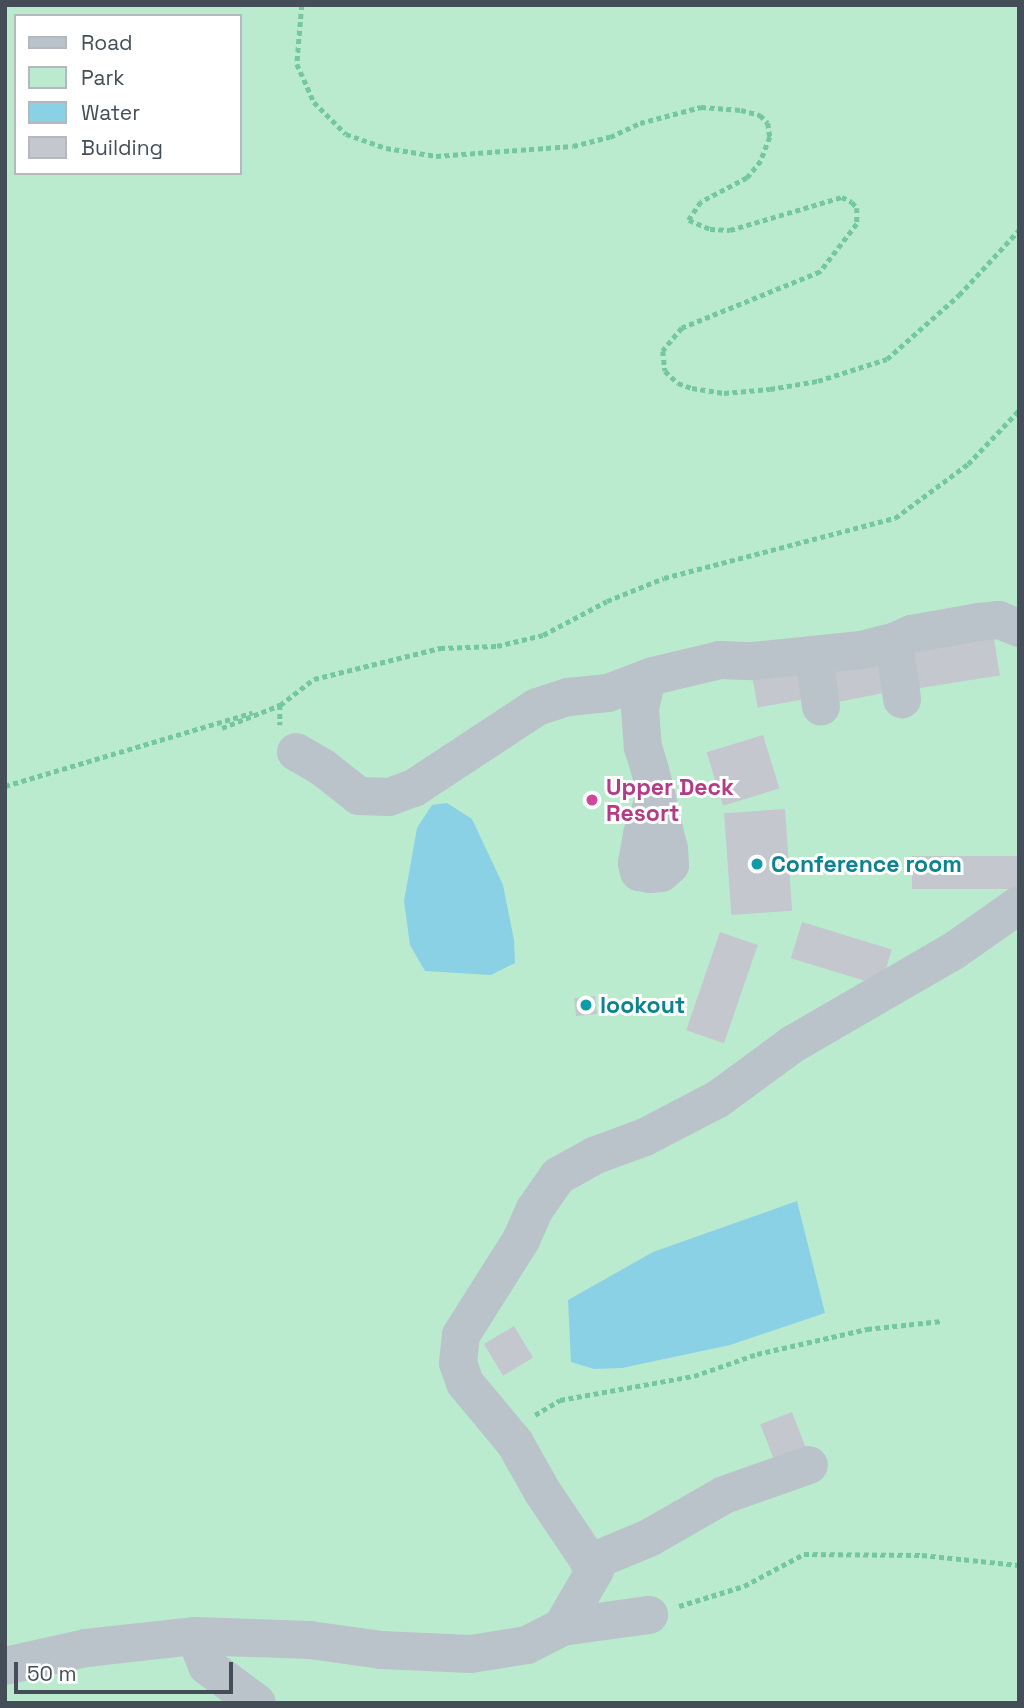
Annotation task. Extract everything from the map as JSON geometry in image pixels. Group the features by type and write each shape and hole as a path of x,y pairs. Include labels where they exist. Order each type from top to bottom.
{"street":[{"path":"296,752 322,767 359,796 389,797 414,788 537,707 568,697 608,692 647,678 720,660 861,650 894,642 911,634 979,622 999,620 1019,628"},
{"path":"894,642 902,699"},
{"path":"814,655 821,707"},
{"path":"647,678 640,708 643,747 656,794"},
{"path":"592,1567 508,1433 466,1383 458,1363 461,1335 558,1176 596,1155 645,1136 718,1099 793,1044 955,950 1019,905"},
{"path":"562,1627 592,1567 724,1495 808,1465"},
{"path":"5,1666 86,1648 195,1636 310,1640 381,1650 471,1654 527,1645 562,1627 649,1615"},
{"path":"195,1636 207,1666 257,1703"}],"path":[{"path":"302,5 297,64 314,102 346,134 386,148 436,156 573,146 610,137 640,122 701,107 741,110 760,115 768,123 770,137 761,161 747,177 701,202 689,220 709,229 730,230 842,197 852,202 857,208 857,224 820,272 682,328 663,351 665,371 678,383 692,388 724,393 770,389 818,381 887,359 959,295 1019,230"},
{"path":"222,728 280,705 314,680 440,648 497,646 543,635 607,601 664,578 895,518 968,464 1019,410"},
{"path":"5,786 280,705"},
{"path":"508,1433 559,1400 694,1376 757,1354 867,1329 943,1321"},
{"path":"649,1615 744,1586 804,1554 922,1555 1019,1565"}],"green space":[{"path":"5,5 1019,5 1019,1703 5,1703"}],"water":[{"path":"447,803 472,819 503,885 514,940 515,963 491,975 425,971 410,945 404,901 417,828 432,805"},
{"path":"797,1201 825,1313 730,1345 622,1368 594,1369 571,1362 568,1300 653,1252"}],"building":[{"path":"993,632 1000,675 914,689 907,646"},
{"path":"886,654 893,691 830,704 823,666"},
{"path":"803,665 809,698 758,708 752,674"},
{"name":"Conference room","path":"763,735 779,789 723,806 707,752"},
{"name":"Conference room","path":"785,809 792,911 731,915 724,813"},
{"path":"912,856 1019,856 1019,889 912,889"},
{"path":"802,922 892,949 881,986 791,958"},
{"path":"720,932 758,945 724,1043 686,1030"},
{"name":"lookout","path":"595,996 597,1014 576,1016 574,998"},
{"path":"514,1326 533,1358 503,1376 484,1344"},
{"path":"792,1412 808,1453 776,1465 760,1424"}],"place":[{"name":"Upper Deck Resort","path":"592,800"},
{"name":"Conference room","path":"757,864"},
{"name":"lookout","path":"586,1005"}]}
